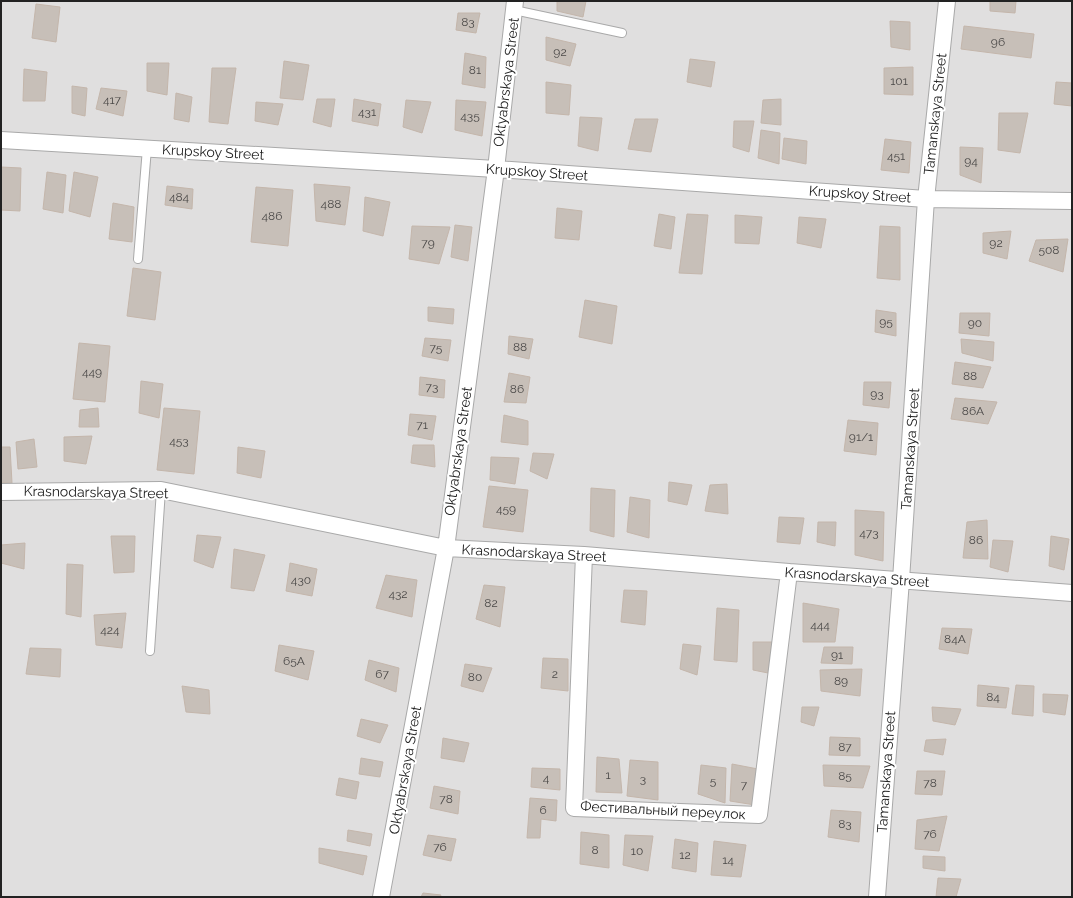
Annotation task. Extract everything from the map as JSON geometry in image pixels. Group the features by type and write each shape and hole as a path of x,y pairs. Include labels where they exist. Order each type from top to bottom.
{"street":[{"name":"Tamanskaya Street","path":"877,897 901,580 926,199 946,1"},
{"name":"Oktyabrskaya Street","path":"381,897 446,548 496,169 515,5"},
{"name":"Krupskoy Street","path":"1,140 496,169 926,199 1072,201"},
{"name":"Krasnodarskaya Street","path":"1,492 161,490 446,548 584,555 1072,593"},
{"name":"Фестивальный переулок","path":"584,555 574,808 759,815 789,572"}],"lane":[{"path":"515,5 622,33"},
{"path":"138,259 148,148"},
{"path":"150,651 161,490"}],"shaded area":[{"path":"1,1 1072,1 1072,897 1,897"}],"building":[{"path":"557,1 586,1 583,17 557,11"},
{"path":"990,1 1016,1 1015,13 990,11"},
{"path":"36,4 60,7 56,42 32,38"},
{"path":"458,13 480,13 476,33 456,30"},
{"path":"890,21 910,22 910,50 891,47"},
{"path":"964,26 1034,34 1031,58 961,49"},
{"path":"546,37 576,44 570,66 546,60"},
{"path":"465,53 486,57 485,88 462,84"},
{"path":"690,59 715,62 711,87 687,82"},
{"path":"284,61 309,65 303,100 280,98"},
{"path":"147,63 169,63 167,95 147,91"},
{"path":"913,67 913,95 884,94 884,68"},
{"path":"212,68 236,68 228,124 209,122"},
{"path":"24,69 47,72 45,101 23,101"},
{"path":"546,82 571,85 569,115 546,113"},
{"path":"1056,82 1072,83 1072,106 1054,104"},
{"path":"72,86 87,88 85,116 72,113"},
{"path":"101,88 127,91 123,116 96,109"},
{"path":"176,93 192,97 189,122 174,119"},
{"path":"317,99 335,99 331,127 313,122"},
{"path":"354,99 381,104 378,126 352,121"},
{"path":"781,99 781,125 761,123 763,100"},
{"path":"406,100 431,102 422,133 403,127"},
{"path":"456,100 486,102 482,136 455,130"},
{"path":"256,102 283,104 278,125 255,121"},
{"path":"999,113 1028,113 1020,153 998,150"},
{"path":"580,117 602,118 598,151 578,146"},
{"path":"635,119 658,119 651,152 628,149"},
{"path":"734,121 754,121 749,152 733,147"},
{"path":"761,130 780,133 779,164 758,158"},
{"path":"784,138 807,141 806,164 782,159"},
{"path":"885,139 911,142 909,173 881,170"},
{"path":"960,147 983,148 981,183 960,175"},
{"path":"1,167 21,168 20,211 1,210"},
{"path":"47,172 66,175 63,213 43,209"},
{"path":"74,172 98,177 90,217 69,211"},
{"path":"314,184 350,187 345,225 316,221"},
{"path":"167,186 193,189 192,209 165,205"},
{"path":"256,187 293,190 288,246 251,242"},
{"path":"365,197 390,202 383,236 363,231"},
{"path":"113,203 134,207 132,242 109,239"},
{"path":"557,208 582,211 579,240 555,238"},
{"path":"659,214 675,217 671,249 654,246"},
{"path":"687,214 708,215 702,274 679,273"},
{"path":"735,215 762,217 759,244 735,243"},
{"path":"799,217 826,219 821,248 797,243"},
{"path":"455,225 472,227 468,261 451,257"},
{"path":"412,226 450,227 439,264 409,259"},
{"path":"880,226 900,227 900,280 877,278"},
{"path":"1011,231 1007,259 983,253 983,233"},
{"path":"1068,239 1063,272 1029,261 1036,240"},
{"path":"133,268 161,272 155,320 127,316"},
{"path":"585,300 617,306 612,344 579,337"},
{"path":"428,307 454,309 453,324 428,321"},
{"path":"876,310 896,313 896,336 875,332"},
{"path":"960,313 990,313 989,336 959,333"},
{"path":"509,336 533,339 529,359 508,354"},
{"path":"425,338 451,340 448,361 422,356"},
{"path":"961,339 994,342 993,361 962,353"},
{"path":"79,343 110,346 105,402 73,399"},
{"path":"955,362 991,367 983,388 952,384"},
{"path":"509,373 530,377 526,403 504,402"},
{"path":"420,377 445,380 444,398 419,395"},
{"path":"141,381 163,384 159,418 139,413"},
{"path":"864,382 891,382 889,408 863,405"},
{"path":"955,398 997,402 988,424 951,419"},
{"path":"98,408 99,427 79,427 80,410"},
{"path":"164,408 200,411 194,474 157,470"},
{"path":"410,414 436,416 432,440 408,435"},
{"path":"504,415 528,421 528,445 501,442"},
{"path":"848,420 878,423 876,455 844,451"},
{"path":"92,436 86,464 64,461 64,437"},
{"path":"34,439 37,467 18,469 16,442"},
{"path":"413,445 434,445 435,467 411,463"},
{"path":"1,447 10,447 12,483 1,483"},
{"path":"238,447 265,451 261,478 237,473"},
{"path":"533,453 554,454 547,479 530,471"},
{"path":"491,457 519,458 515,484 490,480"},
{"path":"669,482 692,485 687,505 668,501"},
{"path":"727,484 728,514 705,511 710,485"},
{"path":"489,486 528,490 523,532 483,527"},
{"path":"591,488 615,490 614,537 590,531"},
{"path":"630,497 650,500 649,538 627,532"},
{"path":"855,510 884,512 883,561 855,555"},
{"path":"779,517 804,518 800,544 777,542"},
{"path":"987,520 988,559 963,558 967,522"},
{"path":"818,522 836,522 835,546 817,542"},
{"path":"197,535 221,537 213,568 194,561"},
{"path":"111,536 135,536 134,572 114,573"},
{"path":"1051,536 1069,539 1064,570 1049,566"},
{"path":"993,540 1013,541 1008,572 990,567"},
{"path":"25,543 24,569 1,563 1,545"},
{"path":"234,549 265,555 254,591 231,588"},
{"path":"290,563 317,569 312,596 286,591"},
{"path":"67,564 83,565 81,617 66,614"},
{"path":"386,575 417,580 412,617 376,608"},
{"path":"484,585 505,587 500,627 476,619"},
{"path":"624,590 647,591 645,625 621,622"},
{"path":"803,603 839,609 835,642 803,642"},
{"path":"717,608 739,610 737,662 714,660"},
{"path":"126,613 122,648 96,645 94,615"},
{"path":"942,628 972,629 968,654 939,649"},
{"path":"753,642 772,642 768,673 753,670"},
{"path":"683,644 701,646 697,675 680,669"},
{"path":"279,645 314,651 308,680 275,671"},
{"path":"824,647 853,647 852,664 821,663"},
{"path":"30,648 61,649 60,677 26,674"},
{"path":"543,658 568,659 568,691 541,688"},
{"path":"369,660 399,668 396,692 365,680"},
{"path":"465,664 492,668 483,692 461,686"},
{"path":"862,669 860,696 821,691 820,670"},
{"path":"978,685 1009,688 1006,708 977,706"},
{"path":"1016,685 1034,686 1033,716 1012,714"},
{"path":"182,686 209,690 210,714 186,712"},
{"path":"1043,694 1068,695 1065,715 1043,712"},
{"path":"802,707 819,707 814,726 801,722"},
{"path":"932,707 961,709 955,725 933,721"},
{"path":"361,719 388,725 380,743 357,736"},
{"path":"830,737 860,738 860,756 829,755"},
{"path":"443,738 469,743 464,762 441,758"},
{"path":"946,739 943,755 924,751 926,740"},
{"path":"597,757 619,759 622,793 596,792"},
{"path":"361,758 383,762 380,777 359,774"},
{"path":"630,760 658,762 658,800 627,796"},
{"path":"732,764 758,769 755,805 730,801"},
{"path":"701,765 726,768 725,803 698,794"},
{"path":"823,765 870,766 863,788 824,786"},
{"path":"532,768 560,769 560,790 531,787"},
{"path":"917,771 945,771 942,795 915,794"},
{"path":"339,778 359,782 356,799 336,795"},
{"path":"434,786 460,791 458,814 430,808"},
{"path":"530,798 557,800 556,821 541,819 540,838 527,838"},
{"path":"831,810 861,812 859,842 828,837"},
{"path":"947,816 939,851 915,849 917,820"},
{"path":"348,830 372,834 370,846 347,841"},
{"path":"581,832 609,835 609,868 580,864"},
{"path":"428,835 456,839 451,861 423,855"},
{"path":"625,835 653,836 648,871 623,865"},
{"path":"675,839 698,843 696,872 672,868"},
{"path":"714,841 746,845 741,877 711,875"},
{"path":"319,848 367,856 363,875 319,863"},
{"path":"923,856 945,857 945,871 923,868"},
{"path":"938,878 961,879 956,897 936,897"},
{"path":"423,893 441,895 440,897 421,897"}]}
